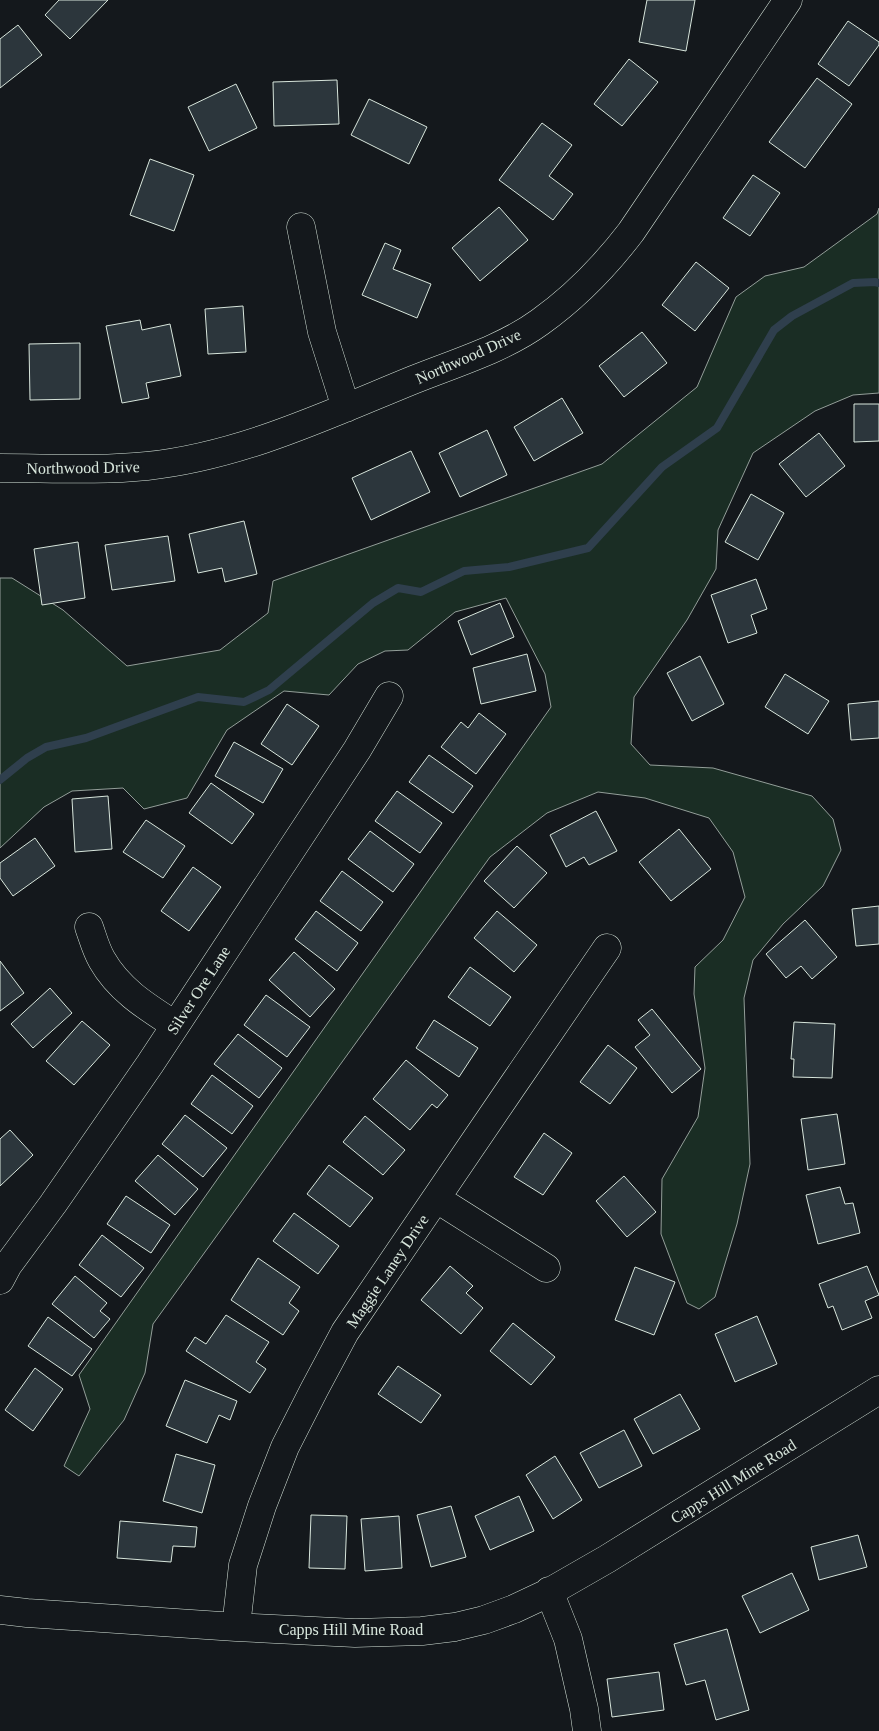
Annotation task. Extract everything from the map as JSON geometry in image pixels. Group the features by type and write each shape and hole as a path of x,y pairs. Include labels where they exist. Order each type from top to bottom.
{"street":[{"name":"Northwood Drive","path":"0,468 106,469 148,466 212,455 274,436 346,408 498,346 539,323 578,292 615,253 788,0"},
{"path":"301,227 322,332 346,408"},
{"name":"Silver Ore Lane","path":"3,1268 53,1204 175,1025 357,750 389,696"},
{"path":"89,927 102,960 120,985 143,1005 175,1025"},
{"name":"Maggie Laney Drive","path":"236,1627 243,1565 262,1506 285,1447 314,1390 346,1332 510,1088 607,948"},
{"path":"437,1199 546,1268"},
{"name":"Capps Hill Mine Road","path":"0,1610 236,1627 355,1633 422,1631 455,1627 484,1620 514,1609 550,1592 607,1560 879,1390"},
{"path":"550,1592 568,1639 584,1709 587,1731"}],"green space":[{"path":"879,208 879,393 853,395 815,411 753,453 718,530 716,569 687,620 634,697 631,744 650,765 713,768 812,796 833,819 841,850 823,886 783,924 753,960 744,998 750,1164 737,1224 715,1297 699,1309 687,1303 661,1234 662,1179 698,1117 705,1068 694,994 695,967 723,940 745,897 733,852 709,818 645,798 598,792 547,813 490,857 153,1324 145,1373 124,1420 79,1476 64,1466 90,1409 79,1375 551,707 545,674 506,598 455,612 408,650 385,651 358,664 329,695 284,691 227,730 187,798 144,809 123,788 72,791 44,807 0,848 0,578 12,578 63,610 127,666 220,650 268,613 273,581 602,464 697,387 736,297 765,276 804,267 877,214"}],"building":[{"path":"59,0 108,0 70,39 45,15"},
{"path":"647,0 695,0 686,51 639,42"},
{"path":"848,21 879,42 879,45 849,86 818,64"},
{"path":"18,25 42,55 0,88 0,39"},
{"path":"629,59 658,82 622,126 594,104"},
{"path":"817,78 852,104 805,168 769,142"},
{"path":"337,80 339,124 274,126 273,82"},
{"path":"236,84 257,128 209,151 188,107"},
{"path":"369,99 427,127 409,164 351,135"},
{"path":"542,123 572,145 549,176 573,194 553,220 499,180"},
{"path":"150,159 194,175 174,231 130,215"},
{"path":"753,175 780,193 750,236 723,218"},
{"path":"499,207 528,240 480,281 452,248"},
{"path":"385,243 401,250 393,269 431,284 417,318 362,295"},
{"path":"696,262 729,288 695,331 662,305"},
{"path":"243,306 246,352 208,354 205,309"},
{"path":"140,320 142,330 170,324 181,376 146,383 149,398 122,403 106,326"},
{"path":"642,332 667,363 624,397 599,366"},
{"path":"80,343 80,399 30,400 29,344"},
{"path":"562,398 583,433 534,461 514,427"},
{"path":"854,404 879,404 879,441 854,442"},
{"path":"487,430 507,475 460,497 439,453"},
{"path":"819,433 845,466 806,497 779,464"},
{"path":"411,451 430,492 371,520 352,478"},
{"path":"751,494 784,513 758,560 725,542"},
{"path":"244,521 257,574 225,582 222,568 198,573 189,534"},
{"path":"168,536 175,581 112,590 105,545"},
{"path":"78,542 85,598 42,605 34,549"},
{"path":"756,579 767,609 751,615 757,633 728,643 711,595"},
{"path":"500,603 514,637 471,655 458,621"},
{"path":"527,654 536,691 481,704 473,668"},
{"path":"700,656 724,704 692,721 667,673"},
{"path":"785,674 829,701 808,734 765,707"},
{"path":"879,701 879,738 851,740 848,704"},
{"path":"287,704 319,726 292,765 261,744"},
{"path":"479,713 506,734 476,774 441,747 461,722 468,728"},
{"path":"234,742 283,769 263,803 215,776"},
{"path":"429,755 473,786 453,813 409,782"},
{"path":"211,783 254,814 232,844 189,813"},
{"path":"397,791 442,823 420,853 375,821"},
{"path":"108,796 112,849 75,852 72,799"},
{"path":"596,811 617,851 589,865 584,857 566,867 550,835"},
{"path":"146,820 185,846 163,878 123,852"},
{"path":"679,829 711,869 671,901 639,862"},
{"path":"370,831 414,864 393,892 348,859"},
{"path":"35,838 55,866 13,896 0,878 0,863"},
{"path":"517,846 547,873 514,908 484,881"},
{"path":"193,867 221,887 189,931 161,911"},
{"path":"342,871 383,902 361,931 320,901"},
{"path":"879,906 879,944 856,946 852,909"},
{"path":"316,911 358,943 337,971 295,939"},
{"path":"497,911 537,945 514,972 474,938"},
{"path":"805,920 837,957 812,979 801,966 786,978 766,954"},
{"path":"294,952 335,989 310,1017 269,980"},
{"path":"0,961 24,993 0,1011"},
{"path":"470,967 511,997 490,1026 448,997"},
{"path":"50,988 72,1013 33,1048 11,1024"},
{"path":"266,995 310,1027 287,1057 244,1025"},
{"path":"652,1009 701,1069 672,1093 635,1047 650,1035 638,1020"},
{"path":"434,1020 478,1048 459,1077 416,1048"},
{"path":"82,1021 110,1045 74,1085 46,1061"},
{"path":"794,1022 835,1024 832,1078 793,1077 794,1059 791,1059"},
{"path":"238,1034 282,1068 259,1098 214,1064"},
{"path":"608,1045 637,1068 610,1104 580,1082"},
{"path":"406,1060 448,1095 437,1108 432,1104 410,1130 373,1099"},
{"path":"212,1075 253,1106 232,1134 191,1104"},
{"path":"837,1114 845,1164 808,1170 801,1119"},
{"path":"185,1115 227,1148 203,1177 162,1144"},
{"path":"365,1116 405,1150 383,1175 343,1142"},
{"path":"10,1130 33,1155 0,1186 0,1139"},
{"path":"544,1133 572,1153 543,1195 514,1177"},
{"path":"158,1155 198,1189 175,1215 135,1181"},
{"path":"329,1165 373,1198 350,1227 307,1194"},
{"path":"624,1176 656,1212 627,1237 596,1201"},
{"path":"840,1187 845,1204 853,1203 860,1233 818,1244 806,1195"},
{"path":"126,1196 170,1225 151,1253 107,1224"},
{"path":"294,1213 339,1246 318,1274 273,1241"},
{"path":"102,1235 144,1268 121,1297 79,1265"},
{"path":"258,1258 300,1287 289,1303 299,1311 283,1335 231,1300"},
{"path":"450,1266 473,1286 466,1293 483,1308 461,1334 421,1300"},
{"path":"867,1266 879,1295 865,1301 872,1318 842,1330 833,1306 828,1308 819,1284"},
{"path":"635,1267 675,1282 654,1335 615,1320"},
{"path":"75,1276 107,1303 100,1311 110,1319 94,1338 52,1304"},
{"path":"226,1315 269,1342 256,1362 266,1369 250,1393 186,1351 195,1337 206,1344"},
{"path":"757,1316 777,1364 735,1382 715,1334"},
{"path":"48,1317 92,1349 72,1376 28,1346"},
{"path":"513,1323 555,1357 531,1385 490,1351"},
{"path":"398,1366 441,1395 421,1423 378,1394"},
{"path":"35,1368 63,1389 33,1431 5,1410"},
{"path":"185,1380 237,1401 230,1420 219,1415 207,1443 166,1426"},
{"path":"680,1394 700,1429 653,1454 634,1419"},
{"path":"624,1430 642,1466 599,1488 580,1453"},
{"path":"176,1454 215,1465 202,1513 163,1501"},
{"path":"555,1456 582,1500 553,1519 526,1475"},
{"path":"519,1496 534,1531 490,1550 475,1516"},
{"path":"451,1506 466,1557 431,1567 417,1515"},
{"path":"311,1515 347,1516 345,1569 309,1568"},
{"path":"399,1516 402,1568 365,1571 361,1519"},
{"path":"120,1521 197,1527 195,1547 173,1546 171,1562 117,1558"},
{"path":"858,1535 867,1567 819,1580 811,1547"},
{"path":"792,1573 809,1610 760,1633 742,1596"},
{"path":"727,1629 749,1710 716,1720 705,1680 686,1685 674,1644"},
{"path":"659,1672 664,1710 612,1717 607,1679"}],"waterway":[{"path":"0,780 27,758 46,747 86,738 198,697 244,702 269,690 373,603 398,588 421,592 464,571 509,567 588,548 662,467 717,428 774,330 792,316 853,283 879,283"}]}
